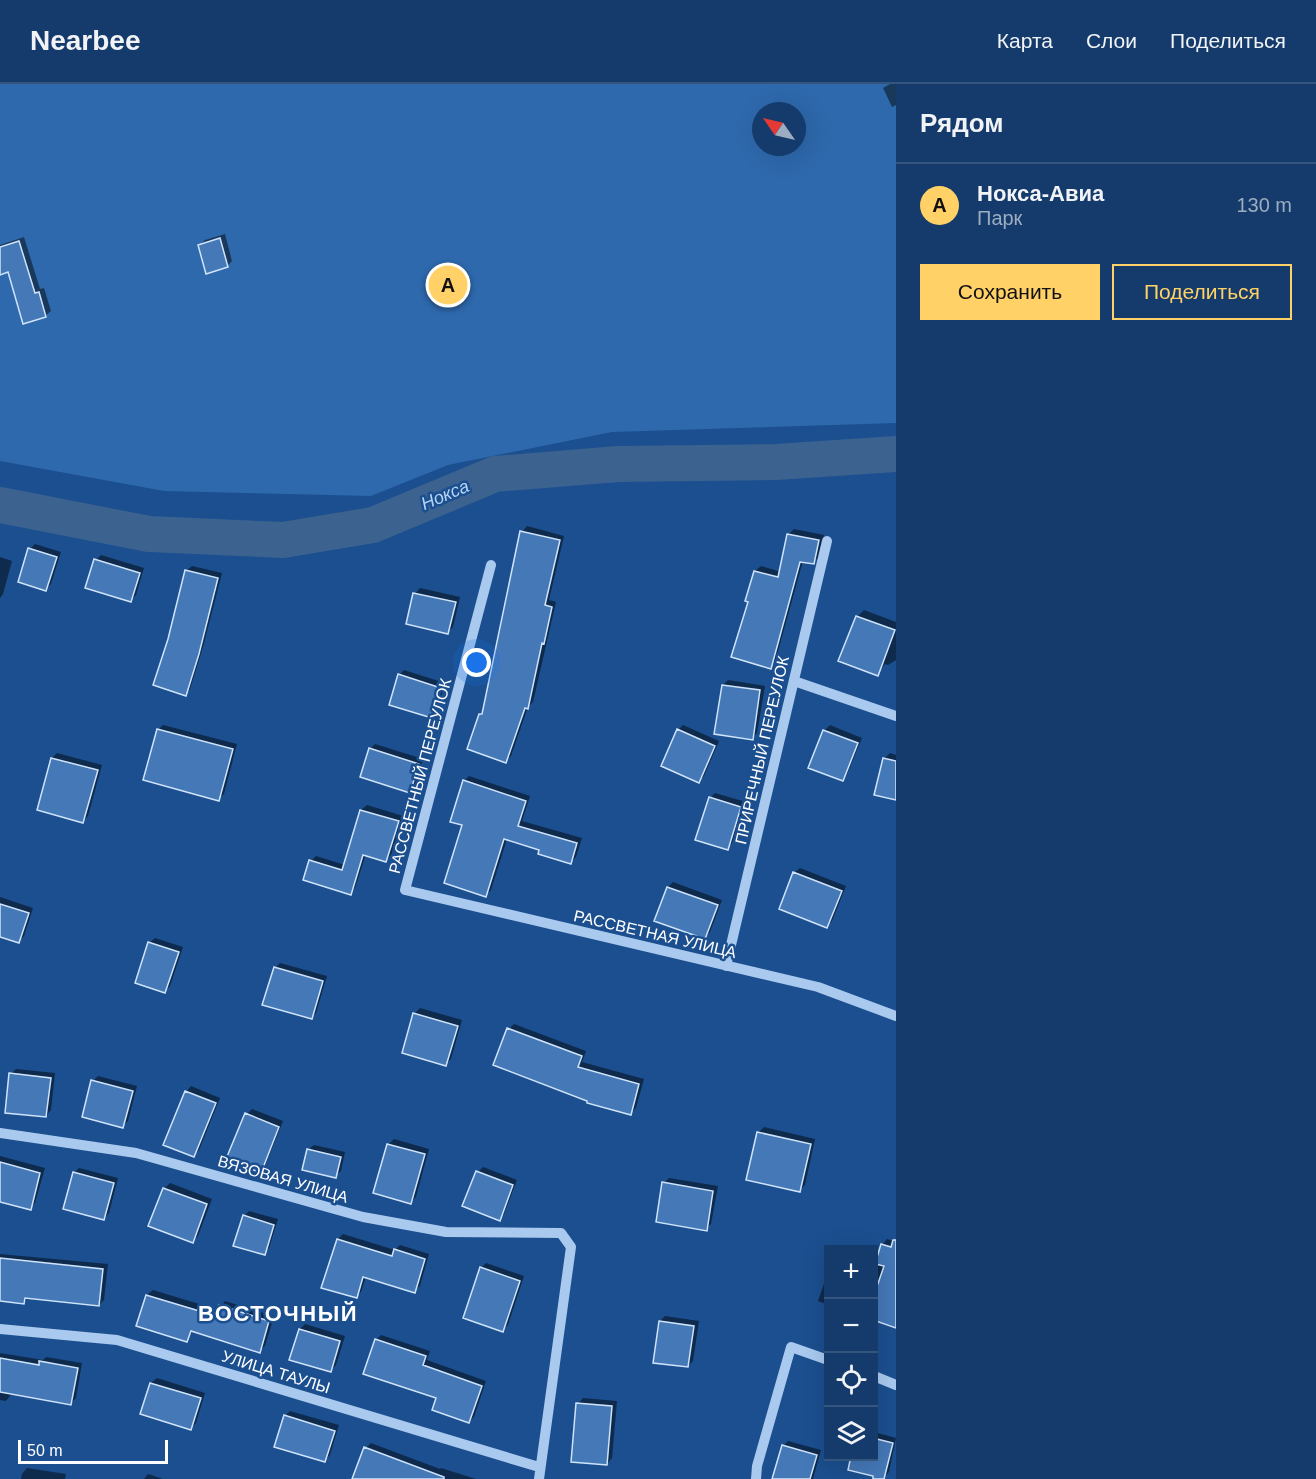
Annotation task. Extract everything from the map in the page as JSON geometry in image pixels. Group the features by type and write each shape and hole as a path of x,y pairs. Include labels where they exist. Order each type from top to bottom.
{"street":[{"name":"ПРИРЕЧНЫЙ ПЕРЕУЛОК","path":"726,966 827,541"},
{"name":"РАССВЕТНЫЙ ПЕРЕУЛОК","path":"405,890 491,565"},
{"path":"794,681 896,716"},
{"name":"РАССВЕТНАЯ УЛИЦА","path":"405,890 818,987 896,1016"},
{"name":"ВЯЗОВАЯ УЛИЦА","path":"0,1133 136,1153 363,1217 434,1230 561,1233 572,1247 540,1467"},
{"name":"УЛИЦА ТАУЛЫ","path":"0,1329 117,1340 540,1467"},
{"path":"756,1479 757,1466 791,1347 824,1359"},
{"path":"878,1378 896,1385"},
{"path":"539,1479 540,1467"}],"shaded area":[{"path":"0,84 896,84 896,423 612,432 448,465 371,496 164,491 0,461"}],"building":[{"path":"220,238 228,267 206,274 198,245"},
{"path":"19,241 35,293 39,292 46,317 23,324 8,272 0,275 0,247"},
{"path":"520,531 560,540 545,605 552,607 544,644 542,643 528,709 525,708 506,763 467,749 479,714 482,714"},
{"path":"787,534 819,540 814,564 800,562 771,669 731,657 748,602 745,601 754,571 778,577"},
{"path":"28,548 57,557 46,591 18,582"},
{"path":"94,559 140,573 131,602 85,588"},
{"path":"185,570 218,578 186,696 153,685 168,639"},
{"path":"413,593 456,602 448,634 406,624"},
{"path":"856,616 895,630 878,676 838,661"},
{"path":"398,674 441,688 432,718 389,705"},
{"path":"722,685 760,690 753,740 714,734"},
{"path":"157,729 233,749 219,801 143,780"},
{"path":"677,729 715,746 699,783 661,766"},
{"path":"823,730 858,743 843,781 808,768"},
{"path":"369,748 419,764 410,793 360,777"},
{"path":"51,758 98,770 83,823 37,810"},
{"path":"883,758 896,761 896,800 874,795"},
{"path":"463,780 526,801 518,826 577,843 571,864 538,854 539,850 504,839 486,897 444,883 462,825 450,822"},
{"path":"709,797 741,807 728,850 695,840"},
{"path":"360,810 399,821 386,862 363,855 351,895 303,880 309,860 342,870"},
{"path":"793,872 842,891 827,928 779,909"},
{"path":"667,887 718,905 705,939 654,921"},
{"path":"0,904 29,913 19,943 0,937"},
{"path":"148,942 179,952 165,993 135,983"},
{"path":"274,967 323,981 312,1019 262,1005"},
{"path":"413,1013 458,1026 446,1066 402,1053"},
{"path":"507,1028 582,1056 578,1067 639,1084 631,1115 587,1103 587,1101 493,1065"},
{"path":"9,1073 51,1078 46,1117 5,1113"},
{"path":"91,1080 133,1091 123,1128 82,1117"},
{"path":"185,1091 216,1103 194,1157 163,1145"},
{"path":"245,1113 279,1127 261,1173 226,1159"},
{"path":"757,1132 811,1144 800,1192 746,1180"},
{"path":"387,1144 425,1154 411,1204 373,1193"},
{"path":"307,1149 341,1157 336,1178 302,1170"},
{"path":"0,1162 40,1173 31,1210 0,1202"},
{"path":"476,1171 513,1185 500,1221 462,1206"},
{"path":"73,1172 114,1183 104,1220 63,1209"},
{"path":"662,1182 713,1191 707,1231 656,1222"},
{"path":"163,1188 207,1204 193,1243 148,1226"},
{"path":"243,1215 274,1225 265,1255 233,1246"},
{"path":"337,1239 392,1256 394,1249 425,1259 415,1293 363,1277 357,1298 321,1288"},
{"path":"893,1240 896,1240 896,1328 878,1322 878,1283 884,1266 878,1265 878,1254 881,1244 891,1247"},
{"path":"0,1258 103,1269 99,1306 25,1298 24,1304 0,1301"},
{"path":"480,1267 520,1281 503,1332 463,1318"},
{"path":"146,1295 216,1316 219,1305 269,1321 260,1353 191,1331 187,1342 136,1326"},
{"path":"659,1321 694,1326 688,1367 653,1363"},
{"path":"299,1329 340,1341 331,1372 289,1360"},
{"path":"375,1339 426,1356 423,1365 482,1386 469,1423 432,1410 436,1398 363,1374"},
{"path":"0,1358 39,1365 39,1361 78,1368 71,1405 0,1392"},
{"path":"150,1383 201,1398 191,1430 140,1414"},
{"path":"576,1403 612,1406 607,1465 571,1462"},
{"path":"284,1415 335,1431 325,1462 274,1447"},
{"path":"878,1439 893,1443 884,1479 873,1479 873,1476 848,1470 850,1461 878,1461"},
{"path":"782,1445 817,1455 810,1479 772,1479"},
{"path":"364,1447 444,1477 444,1479 352,1479"}],"waterway":[{"name":"Нокса","path":"0,505 149,534 283,540 373,525 495,474 618,464 776,462 896,454"}],"place":[{"name":"Нокса-Авиа","path":"448,285"}],"district":[{"name":"ВОСТОЧНЫЙ","path":"278,1313"}]}
